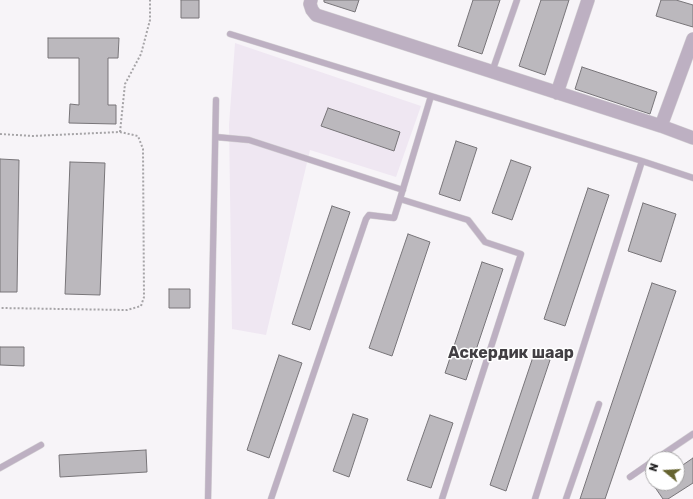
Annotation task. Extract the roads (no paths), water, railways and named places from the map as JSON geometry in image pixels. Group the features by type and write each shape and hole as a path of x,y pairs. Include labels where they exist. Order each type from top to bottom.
{"street":[{"path":"311,0 310,4 316,15 661,126 693,138"},
{"path":"557,93 588,0"},
{"path":"661,126 693,39"}],"lane":[{"path":"492,72 517,0"},
{"path":"230,34 693,178"},
{"path":"271,499 366,219 369,215 394,218 431,96"},
{"path":"208,499 216,100"},
{"path":"216,137 249,140 403,190"},
{"path":"535,499 642,161"},
{"path":"400,199 468,220 485,242 521,254 442,499"},
{"path":"566,499 599,404"},
{"path":"668,451 693,434"},
{"path":"0,468 41,446"},
{"path":"630,476 645,466"}],"district":[{"name":"Аскердик шаар","path":"511,353"}]}
